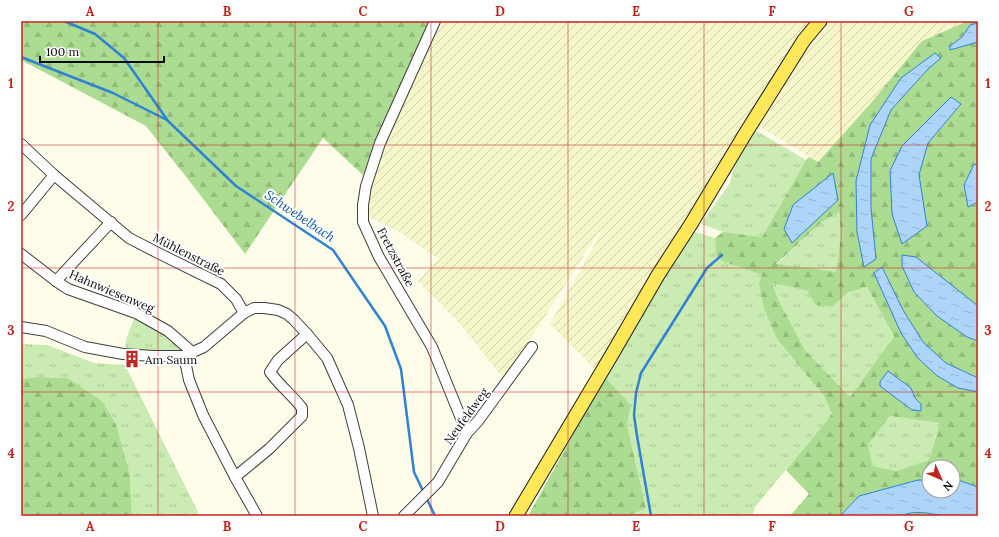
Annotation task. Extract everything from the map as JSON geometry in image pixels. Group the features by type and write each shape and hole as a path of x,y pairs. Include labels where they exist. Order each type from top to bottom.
{"main road":[{"path":"516,516 658,275 804,40 820,21"}],"street":[{"name":"Fretzstraße","path":"435,21 380,143 366,186 363,205 363,222 379,257 432,347 467,433"},
{"name":"Mühlenstraße","path":"21,144 54,175 129,238 221,284 236,299 244,313"},
{"path":"21,215 54,175"},
{"path":"56,281 110,222"},
{"name":"Hahnwiesenweg","path":"21,254 68,289 136,313 168,331 188,354"},
{"path":"21,326 46,331 85,347 123,354 153,356 188,354 204,347 244,313 254,308 278,310 287,314 307,334 326,358 348,405 374,516"},
{"path":"235,477 269,449 302,416 302,408 274,379 270,372 278,360 307,334"},
{"name":"Neufeldweg","path":"404,516 438,482 467,433 478,421 532,347"},
{"path":"188,354 189,380 203,415 257,516"}],"green space":[{"path":"21,21 430,21 363,175 323,138 245,254 146,126 21,60"},
{"path":"442,21 814,21 596,370 550,324 601,233 599,232 504,380 462,326 418,281 439,259 395,229 367,216 369,190 380,148"},
{"path":"828,21 968,21 922,41 871,103 818,162 757,125 803,53"},
{"path":"968,21 978,21 978,23 970,25 962,37 950,46 950,50 978,42 978,165 974,164 969,207 978,202 978,306 916,257 902,256 914,292 937,316 967,337 978,341 978,378 946,363 923,342 903,310 882,267 874,273 936,375 958,388 978,392 978,487 961,481 961,459 929,459 940,423 890,416 868,445 873,466 896,471 921,463 921,480 859,496 840,516 790,516 809,494 786,470 832,414 824,396 777,339 764,308 759,283 762,275 722,261 716,254 715,238 723,232 762,237 806,160 809,157 818,162 871,103 922,41","holes":["941,58 928,69 891,110 871,159 871,208 856,181 901,78","961,104 928,143 919,175 902,146","839,212 841,236 836,272 776,264 822,222","772,283 808,291 815,305 832,307 849,292 867,287 894,337 850,397 805,350 778,299","889,372 911,388 915,398 921,404 921,411 912,410 880,386 880,382"]},
{"path":"755,130 806,160 762,237 723,232 701,224 730,183 736,159"},
{"path":"839,212 841,236 836,273 776,265 822,222"},
{"path":"692,231 715,238 716,254 722,261 762,275 777,339 824,396 832,414 755,507 752,516 629,516 646,508 627,425 631,405 605,377"},
{"path":"772,283 808,291 815,305 832,307 849,292 867,287 894,338 850,397 805,350 778,299"},
{"path":"136,314 190,352 125,351 126,339"},
{"path":"21,344 47,345 94,363 125,365 198,512 197,516 132,516 130,476 67,378 37,377 21,379"},
{"path":"37,377 67,378 102,401 116,425 130,476 132,516 21,516 21,379"},
{"path":"605,377 631,405 627,425 646,508 629,516 528,516"},
{"path":"890,416 940,423 929,459 921,459 921,463 896,471 873,466 868,445"},
{"path":"919,512 947,516 900,516"}],"water":[{"path":"978,23 978,42 950,50 950,46 962,37 970,25"},
{"path":"935,53 941,58 928,69 891,110 871,159 871,208 876,259 864,267 857,232 856,181 870,125 901,78"},
{"path":"951,97 961,104 928,143 919,175 927,226 902,244 892,214 890,171 902,146"},
{"path":"974,164 978,165 978,202 968,207 964,185"},
{"path":"833,173 838,200 792,243 784,229 793,205"},
{"path":"902,255 916,257 978,306 978,341 967,337 937,316 914,292 902,266"},
{"path":"882,267 903,310 923,342 946,363 978,378 978,392 958,388 936,375 917,357 901,333 874,273"},
{"path":"888,371 911,388 915,398 921,404 921,411 912,410 880,386 880,382"},
{"path":"921,480 921,499 961,499 961,481 978,487 978,516 950,516 918,512 900,516 840,516 859,496"}],"waterway":[{"name":"Schwebelbach","path":"64,21 95,34 124,58 168,121 236,186 333,250 385,326 401,369 414,472 424,493"},
{"path":"21,57 113,93 167,120"},
{"path":"651,516 634,415 636,393 641,373 707,268 722,255"},
{"name":"Schwebelbach","path":"426,497 435,516"}],"place":[{"name":"Am Saum","path":"132,359"}]}
